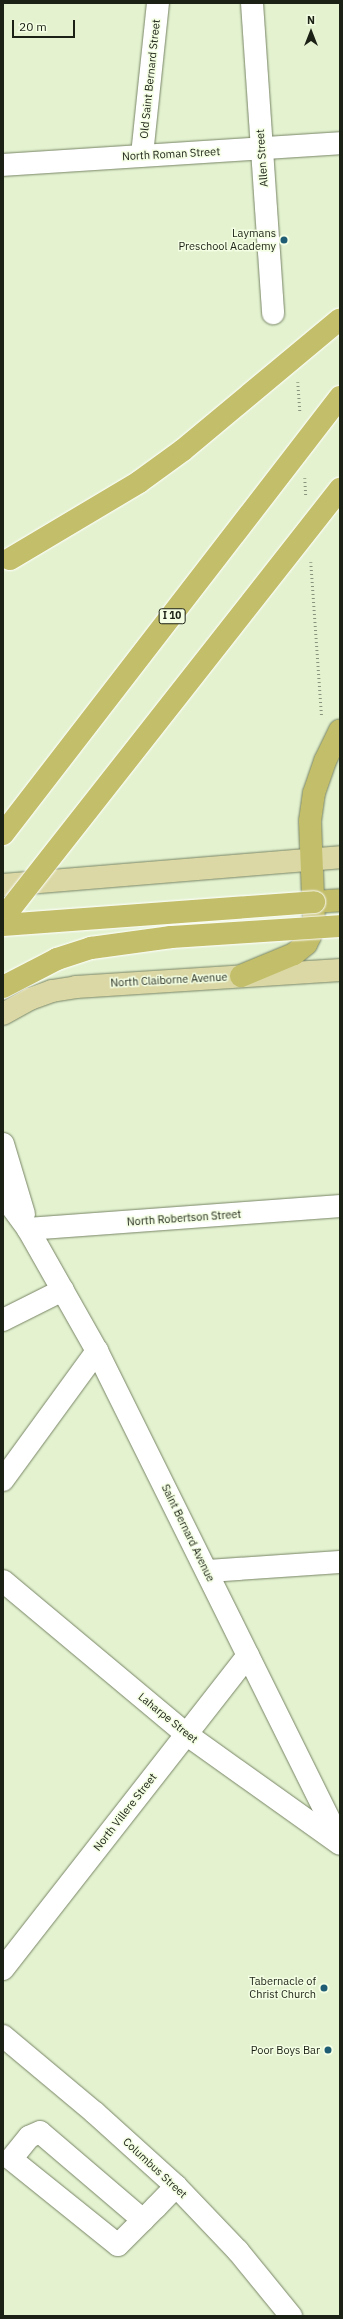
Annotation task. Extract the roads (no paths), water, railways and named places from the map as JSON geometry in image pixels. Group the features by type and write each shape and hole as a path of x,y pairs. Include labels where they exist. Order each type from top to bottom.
{"highway":[{"path":"7,561 139,482 184,450 340,319"},
{"name":"I 10","path":"3,834 340,397"},
{"path":"3,918 340,489"},
{"path":"241,976 294,954 306,944 314,921 310,858 310,821 314,793 325,761 340,730"},
{"path":"3,925 340,900"},
{"path":"3,987 57,959 91,948 171,937 340,926"}],"main road":[{"path":"3,885 310,858 340,857"},
{"name":"North Claiborne Avenue","path":"3,1014 30,999 76,987 340,970"}],"street":[{"name":"Old Saint Bernard Street","path":"142,155 158,3"},
{"name":"Allen Street","path":"252,3 273,313"},
{"name":"North Roman Street","path":"3,165 340,143"},
{"name":"Saint Bernard Avenue","path":"3,1144 28,1229"},
{"name":"Saint Bernard Avenue","path":"3,1195 28,1229 97,1351 208,1571 340,1841"},
{"name":"North Robertson Street","path":"28,1229 340,1206"},
{"path":"3,1320 63,1290"},
{"path":"3,1480 97,1351"},
{"path":"208,1571 340,1562"},
{"name":"Laharpe Street","path":"3,1581 186,1734 340,1844"},
{"name":"North Villere Street","path":"3,1969 248,1655"},
{"name":"Columbus Street","path":"3,2036 94,2112 176,2186 238,2251 291,2316"},
{"path":"143,2220 40,2132 29,2138 11,2159 118,2245 143,2220 176,2186"}],"place":[{"name":"Laymans Preschool Academy","path":"284,240"},
{"name":"Tabernacle of Christ Church","path":"324,1988"},
{"name":"Poor Boys Bar","path":"328,2050"}]}
